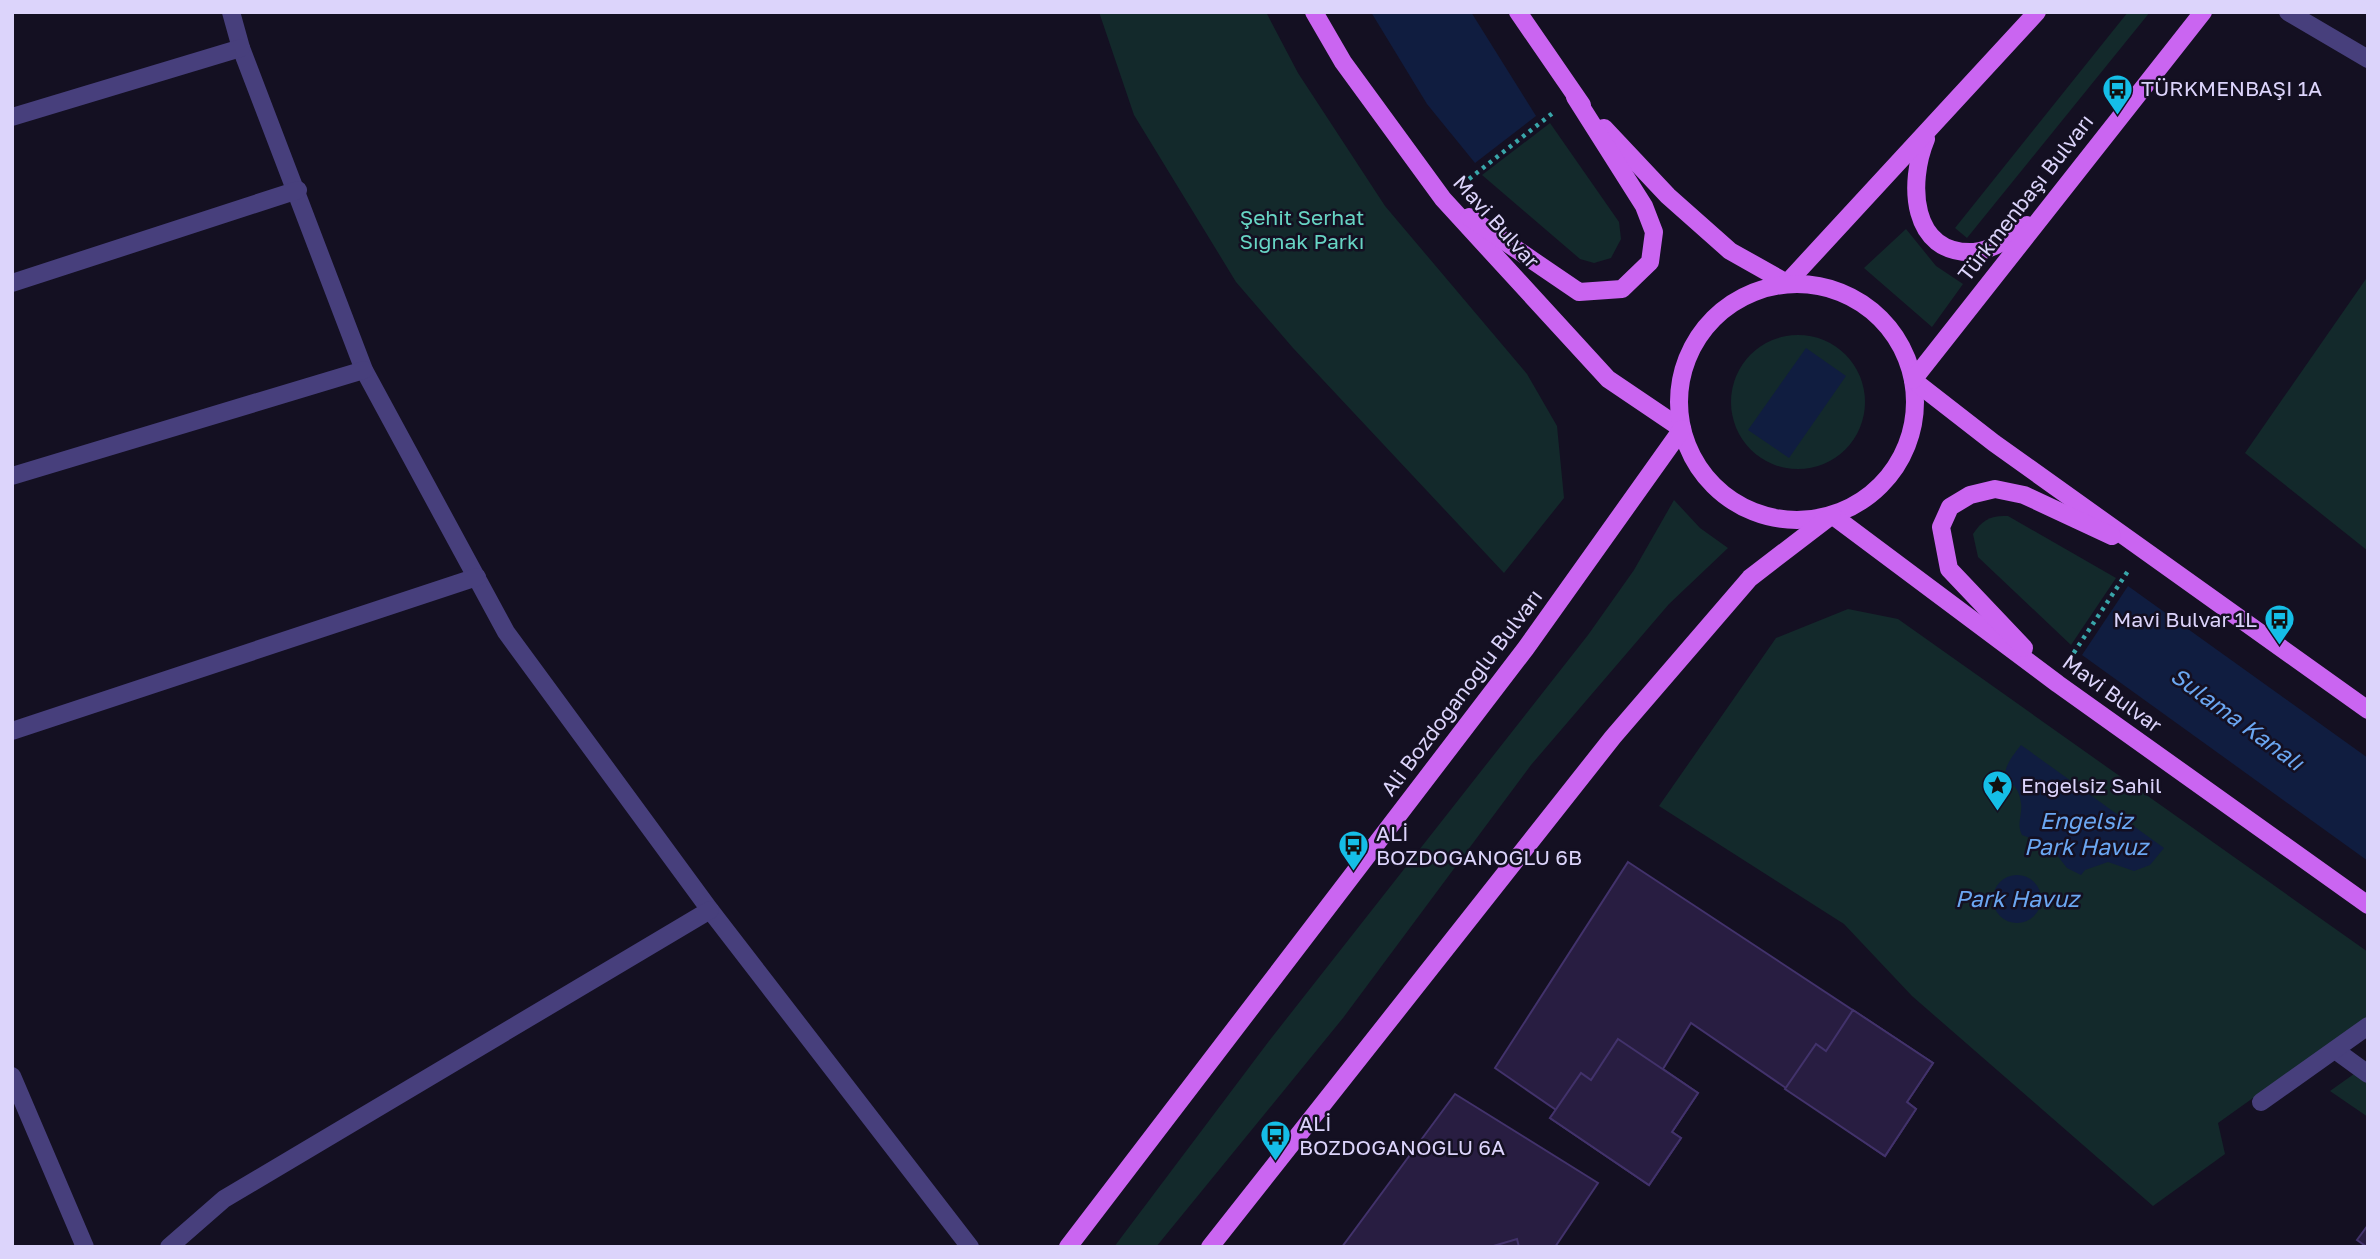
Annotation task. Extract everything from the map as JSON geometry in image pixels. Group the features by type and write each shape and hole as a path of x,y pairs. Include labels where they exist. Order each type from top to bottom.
{"main road":[{"name":"Mavi Bulvar","path":"1314,12 1343,62 1443,199 1608,379 1682,429"},
{"path":"1443,199 1579,292 1622,289 1650,262 1654,232 1644,206 1518,12"},
{"name":"Türkmenbaşı Bulvarı","path":"1913,380 2203,12"},
{"path":"1787,283 2037,13"},
{"path":"1575,97 1668,196 1730,250 1787,283"},
{"path":"1949,108 1926,140 1916,165 1914,189 1927,230 1942,245 1975,252 1992,247 2031,222 2052,203"},
{"path":"1210,1247 1613,737 1750,579 1832,515 1866,499 1893,472 1910,439 1916,402 1910,365 1893,331 1864,303 1827,286 1787,283 1748,293 1714,316 1691,349 1679,388 1682,429 1698,466 1725,496 1758,514 1795,521 1832,515"},
{"path":"1913,380 1994,443 2368,710"},
{"name":"Ali Bozdoğanoğlu Bulvarı","path":"1068,1247 1526,648 1682,429"},
{"path":"2058,684 1949,569 1941,527 1950,507 1970,495 1995,489 2024,495 2150,553"},
{"name":"Mavi Bulvar","path":"1832,515 2058,684 2368,905"}],"street":[{"path":"231,12 241,48 298,190 365,370 506,632 710,910 970,1247"},
{"path":"2288,12 2368,59"},
{"path":"12,117 241,48"},
{"path":"12,283 298,190"},
{"path":"12,477 365,370"},
{"path":"12,731 477,577"},
{"path":"169,1247 224,1199 710,910"},
{"path":"2261,1102 2368,1026"},
{"path":"2335,1050 2368,1073"},
{"path":"12,1076 85,1247"}],"path":[{"path":"1469,179 1558,109"},
{"path":"2067,662 2130,568"}],"green space":[{"name":"Şehit Serhat Sığnak Parkı","path":"1099,12 1266,12 1298,73 1385,206 1527,374 1557,426 1564,498 1504,573 1293,348 1236,282 1134,115"},
{"path":"2128,12 2150,12 1967,238 1955,228"},
{"path":"1550,123 1619,222 1621,239 1611,258 1594,263 1580,259 1482,175"},
{"path":"1906,229 1936,266 1963,284 1932,327 1864,268"},
{"path":"2368,276 2368,551 2245,453"},
{"path":"1798,335 1824,340 1845,355 1860,376 1865,402 1860,428 1845,449 1824,464 1798,469 1772,464 1751,449 1736,428 1731,402 1736,376 1751,355 1772,340"},
{"path":"1674,500 1700,528 1728,548 1669,604 1531,765 1343,1018 1156,1247 1114,1247 1269,1041 1588,635 1634,570"},
{"path":"2008,516 2116,578 2071,645 1978,557 1973,534 1976,529 1992,518"},
{"path":"1848,609 1898,619 2368,952 2368,1016 2218,1123 2225,1154 2153,1206 1912,996 1844,924 1659,806 1776,638"},
{"path":"2368,1064 2368,1117 2330,1091"}],"water":[{"path":"1371,12 1471,12 1536,116 1475,163 1427,104"},
{"path":"1806,348 1846,376 1789,458 1748,430"},
{"name":"Sulama Kanalı","path":"2128,586 2368,758 2368,861 2082,655"},
{"name":"Engelsiz Park Havuz","path":"2021,745 2164,848 2150,865 2134,871 2108,862 2085,870 2081,875 2067,868 2049,845 2022,835 2020,831 2019,794 2006,773 2011,758"},
{"name":"Park Havuz","path":"2017,875 2034,882 2041,899 2034,916 2017,923 2000,916 1993,899 2000,882"}],"building":[{"path":"1628,862 1933,1063 1907,1102 1916,1109 1885,1156 1691,1023 1663,1069 1698,1093 1672,1132 1681,1138 1649,1185 1550,1118 1556,1110 1495,1068"},
{"path":"1853,1010 1933,1063 1907,1102 1916,1109 1885,1156 1785,1089 1816,1044 1826,1051"},
{"path":"1618,1039 1698,1093 1672,1132 1681,1138 1649,1185 1550,1118 1581,1073 1591,1080"},
{"path":"1455,1094 1598,1183 1555,1247 1342,1247"},
{"path":"2368,1225 2368,1247 2367,1247 2357,1240"},
{"path":"1517,1239 1519,1247 1490,1247"}],"place":[{"name":"TÜRKMENBAŞI 1A","path":"2118,116"},
{"name":"Mavi Bulvar 1L","path":"2280,647"},
{"name":"Engelsiz Sahil","path":"1998,813"},
{"name":"ALİ BOZDOĞANOĞLU 6B","path":"1353,873"},
{"name":"ALİ BOZDOĞANOĞLU 6A","path":"1276,1163"}]}
